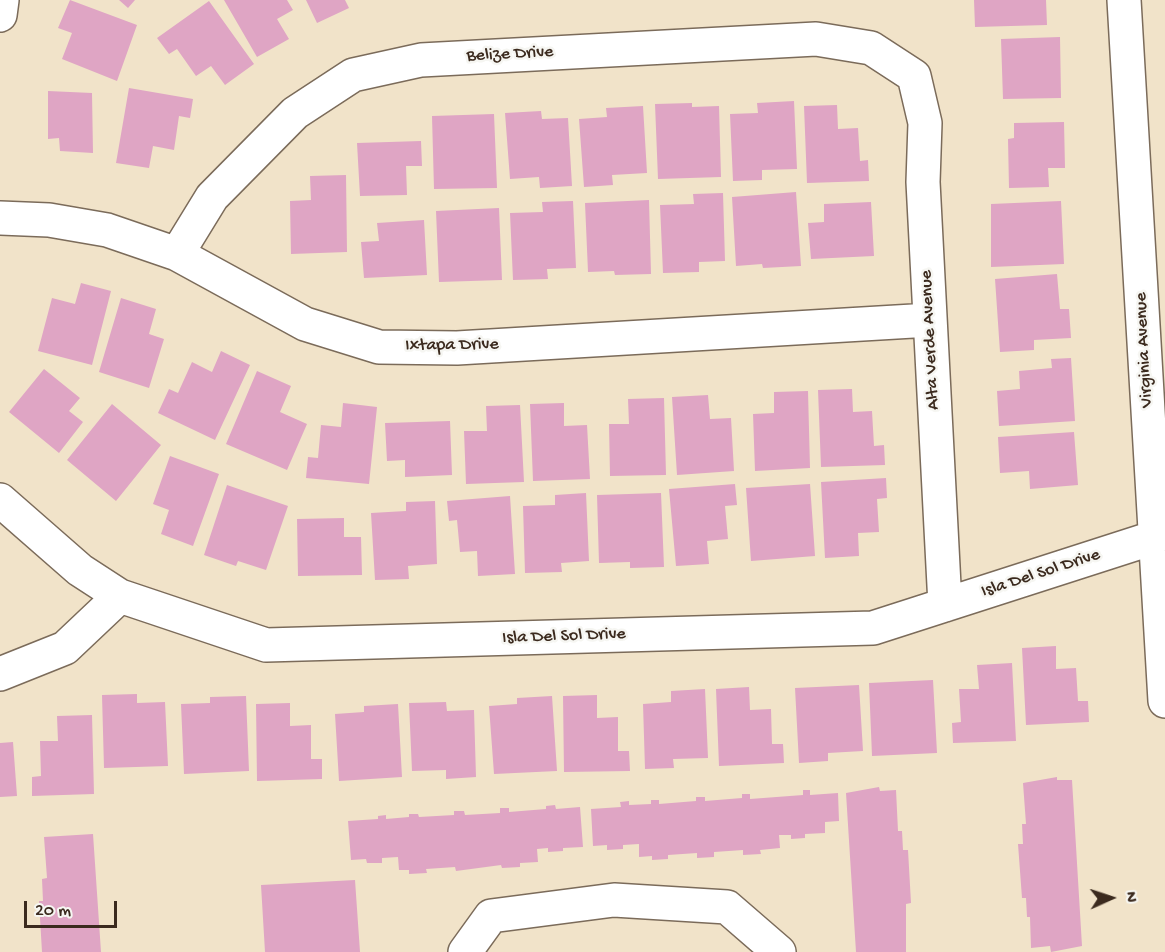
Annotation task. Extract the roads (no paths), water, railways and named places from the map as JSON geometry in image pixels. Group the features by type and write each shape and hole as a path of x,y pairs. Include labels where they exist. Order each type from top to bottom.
{"street":[{"path":"0,15 2,0"},
{"name":"Virginia Avenue","path":"1124,0 1153,290 1156,537 1165,701"},
{"name":"Belize Drive","path":"177,254 212,197 295,113 353,75 421,60 816,39 871,48 914,76"},
{"name":"Alta Verde Avenue","path":"914,76 925,123 923,182 945,605"},
{"name":"Ixtapa Drive","path":"0,218 49,220 107,230 177,254 305,324 379,347 457,348 930,320"},
{"name":"Isla Del Sol Drive","path":"0,500 80,570 120,596 266,645 873,628 1156,537"},
{"path":"0,674 65,648 120,596"},
{"path":"465,952 491,916 614,900 727,906 779,952"}]}
